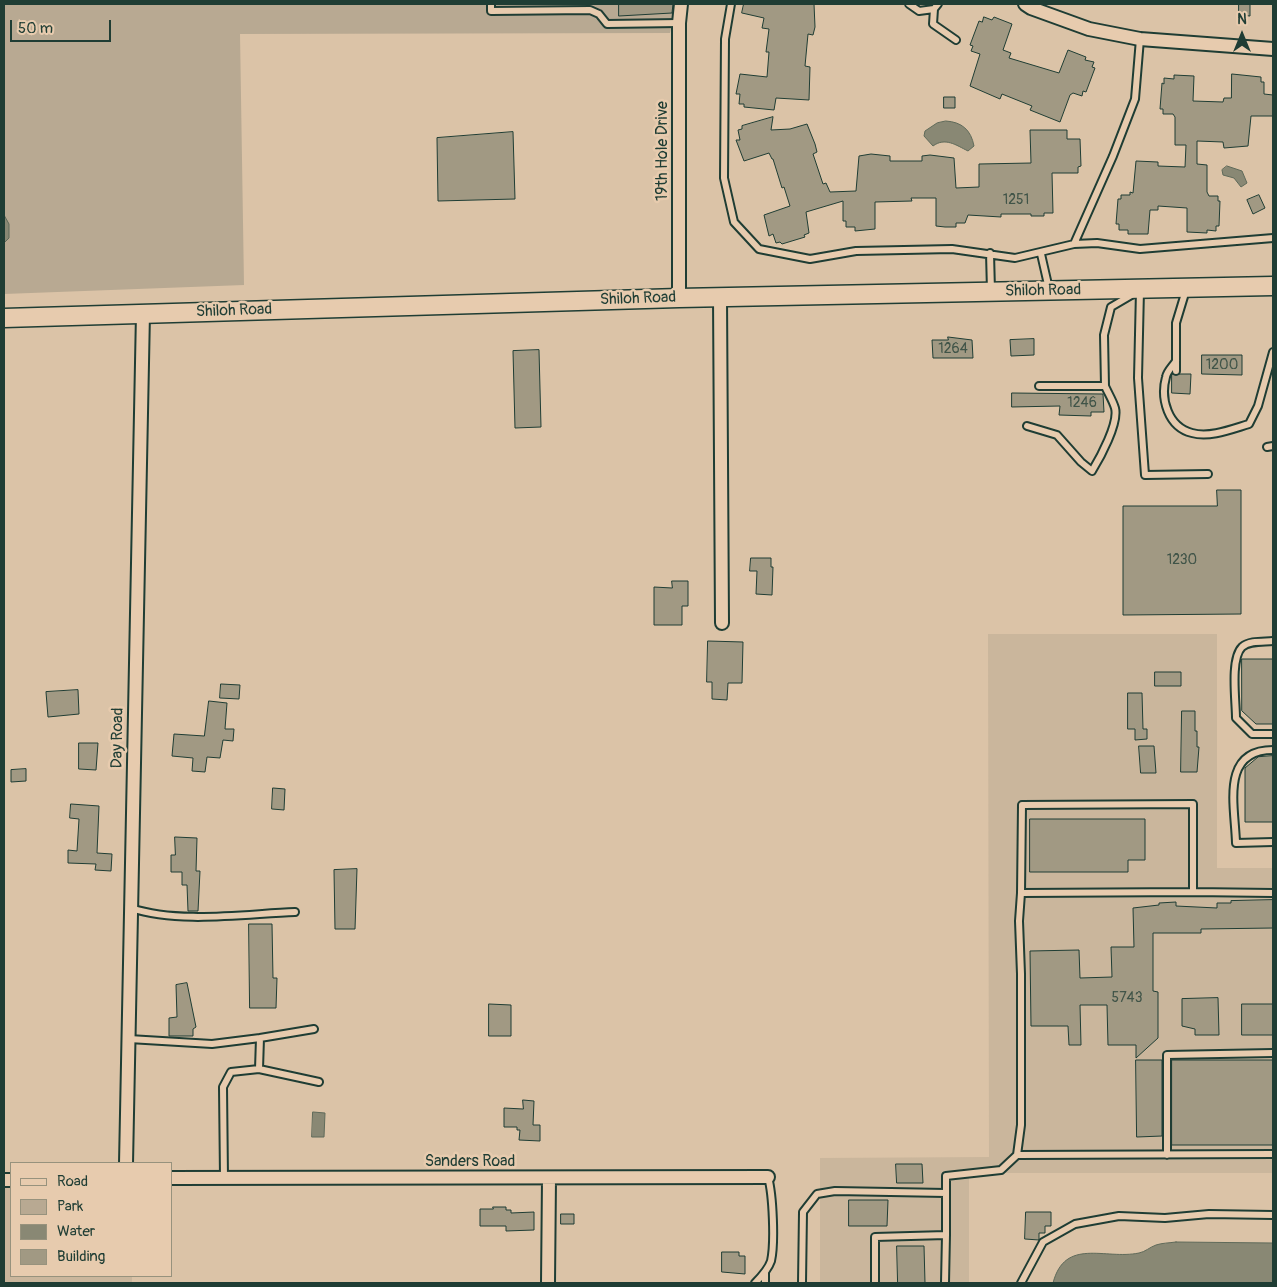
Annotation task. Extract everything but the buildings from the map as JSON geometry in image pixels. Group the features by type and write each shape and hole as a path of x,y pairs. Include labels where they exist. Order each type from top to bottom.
{"main road":[{"name":"Shiloh Road","path":"4,318 679,298 1273,286"}],"street":[{"name":"19th Hole Drive","path":"679,298 679,23 681,4"},
{"path":"1025,4 1031,8 1089,29 1140,39 1273,49"},
{"path":"720,298 722,623"},
{"name":"Day Road","path":"126,1162 143,314"},
{"name":"Sanders Road","path":"172,1178 549,1179 768,1177"},
{"path":"548,1283 549,1179"}],"lane":[{"path":"491,4 491,10 590,10 599,14 607,24 679,23"},
{"path":"731,4 725,39 724,178 734,222 759,249 810,259 856,251 952,249 1015,258 1041,254 1074,244 1096,242 1140,249 1273,238"},
{"path":"910,4 919,12 936,6 934,24 956,40"},
{"path":"1074,244 1113,156 1135,99 1140,39"},
{"path":"990,253 992,292"},
{"path":"1041,254 1049,290"},
{"path":"1176,371 1176,322 1187,289"},
{"path":"1027,426 1057,436 1092,471 1101,456 1112,428 1116,410 1105,386 1104,335 1111,307 1140,290"},
{"path":"1140,290 1138,378 1145,475 1208,474"},
{"path":"1176,361 1166,376 1165,407 1176,425 1193,434 1218,432 1249,424 1258,406 1273,352"},
{"path":"1039,386 1105,386"},
{"path":"1273,642 1254,642 1242,646 1236,660 1236,718 1252,734 1273,734"},
{"path":"1273,750 1261,750 1241,761 1234,776 1236,843 1273,842"},
{"path":"945,1283 946,1176 1001,1170 1017,1155 1022,1125 1019,920 1022,805 1193,804 1193,892"},
{"path":"1021,893 1273,893"},
{"path":"131,908 146,913 188,917 295,912"},
{"path":"129,1039 212,1044 314,1029"},
{"path":"258,1069 260,1038"},
{"path":"1167,1155 1167,1055 1273,1053"},
{"path":"224,1178 223,1087 231,1072 258,1069 319,1082"},
{"path":"1017,1155 1273,1154"},
{"path":"755,1283 765,1272 771,1260 772,1194 768,1177"},
{"path":"802,1283 803,1212 817,1194 835,1190 946,1193"},
{"path":"1021,1283 1044,1242 1074,1224 1119,1216 1164,1218 1209,1214 1273,1215"},
{"path":"875,1283 875,1237 946,1236"},
{"path":"765,1272 765,1283"}],"shaded area":[{"path":"988,634 1217,634 1217,868 1273,868 1273,1173 969,1173 969,1283 820,1283 820,1158 989,1157"},
{"path":"4,1187 10,1187 10,1277 132,1277 132,1283 4,1283"}],"green space":[{"path":"4,4 676,4 670,33 240,34 244,285 4,294"}],"water":[{"path":"946,121 957,123 965,128 971,135 974,146 968,151 955,144 946,142 937,143 933,146 924,136 925,131 937,123"},
{"path":"1227,166 1242,171 1247,183 1241,187 1234,178 1223,175 1222,170"},
{"path":"4,215 9,224 9,238 4,243"},
{"path":"313,1112 325,1113 324,1137 312,1137"},
{"path":"1176,1242 1273,1243 1273,1283 1053,1283 1059,1269 1067,1260 1077,1255 1088,1253 1139,1253 1156,1245"}]}
